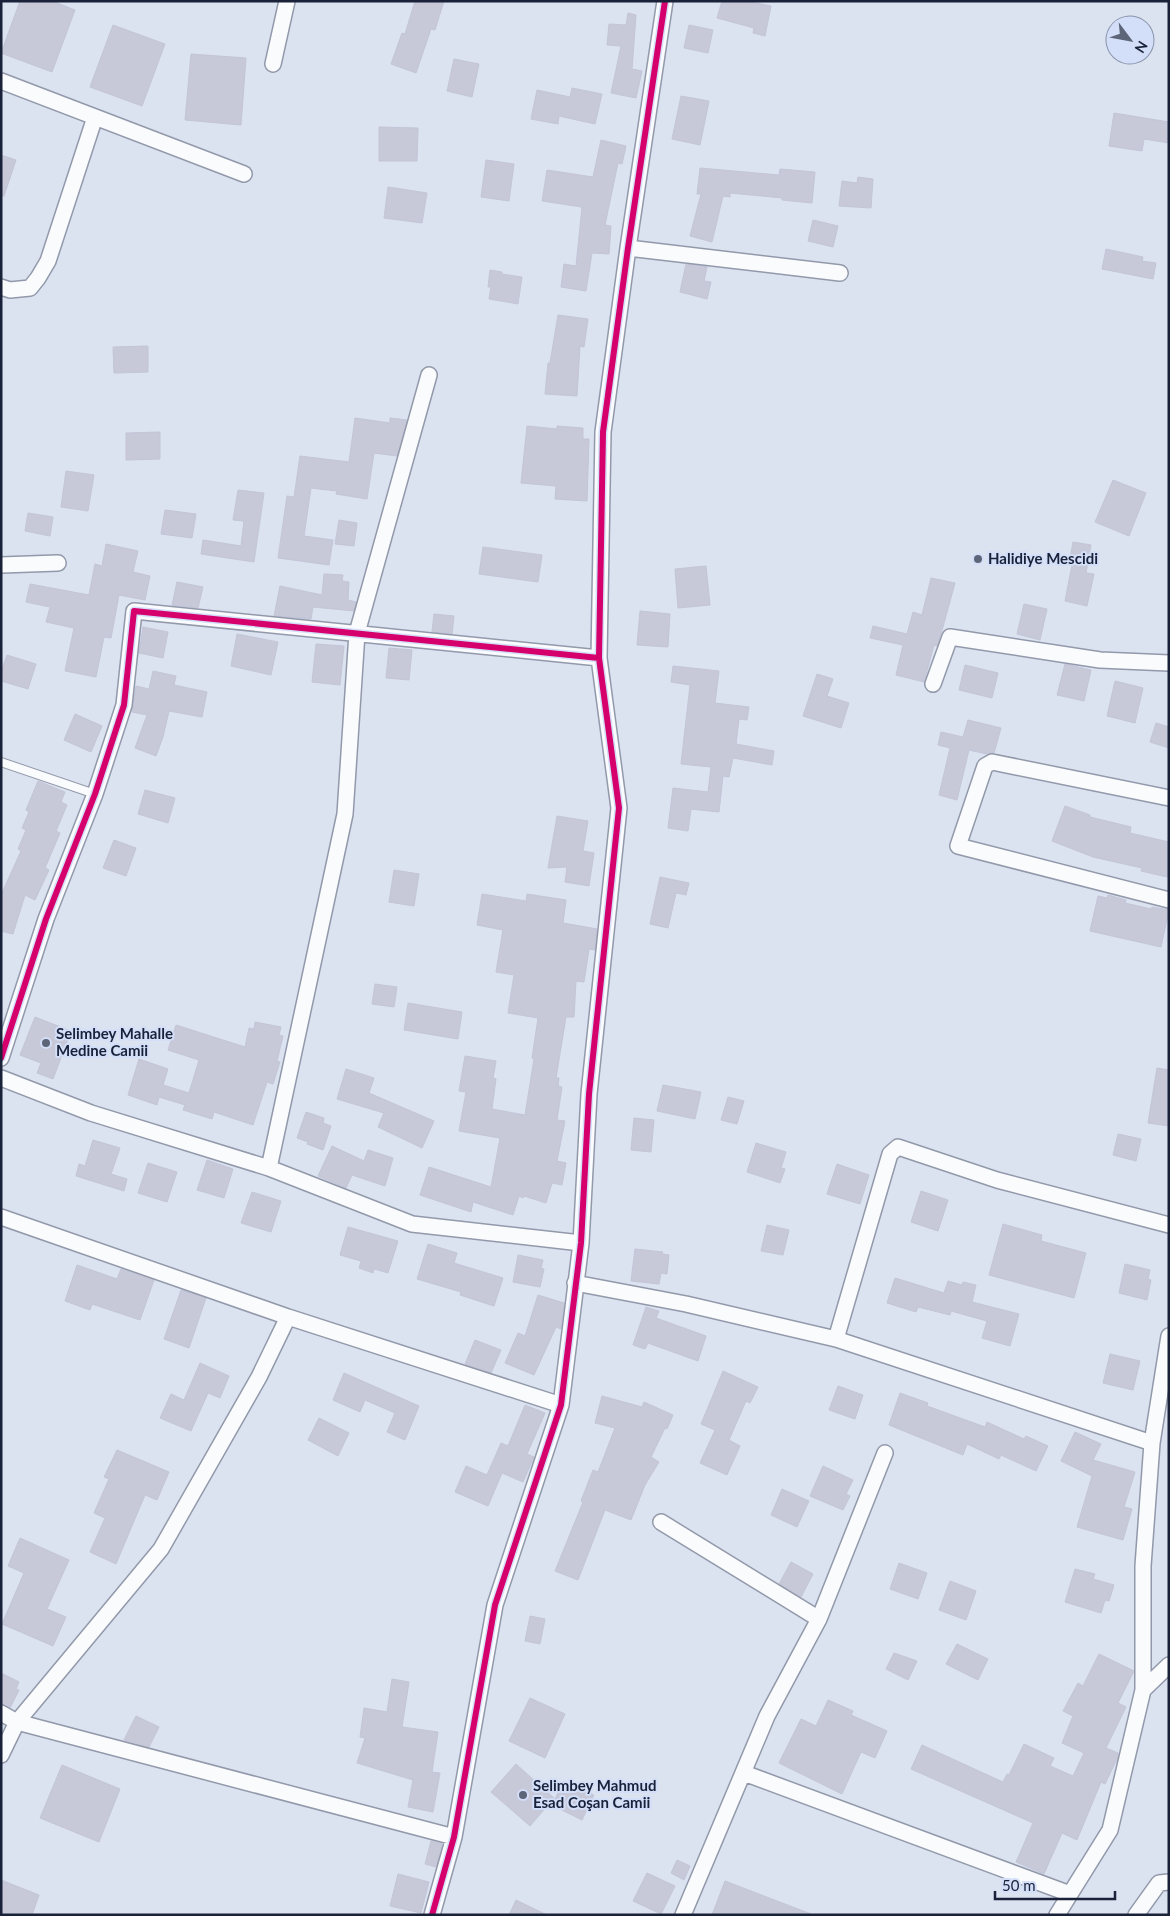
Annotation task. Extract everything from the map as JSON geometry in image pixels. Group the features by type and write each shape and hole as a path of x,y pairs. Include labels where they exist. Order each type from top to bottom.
{"street":[{"path":"273,64 287,1"},
{"path":"432,1915 454,1836 494,1605 561,1405 581,1243 589,1094 618,808 600,658 603,432 665,1"},
{"path":"1,81 244,174"},
{"path":"1,288 10,290 30,288 48,261 95,117"},
{"path":"628,248 840,273"},
{"path":"269,1168 345,814 357,633 429,375"},
{"path":"1,565 58,563"},
{"path":"1,1058 46,919 95,794 124,705 134,611 600,658"},
{"path":"934,684 950,637 1100,660 1169,662"},
{"path":"1169,798 992,762 985,766 958,846 1169,900"},
{"path":"1,1078 91,1114 269,1168 412,1224 581,1243"},
{"path":"836,1339 890,1154 898,1147 997,1180 1169,1225"},
{"path":"1,1217 288,1318 561,1405"},
{"path":"575,1283 686,1304 836,1339 1152,1443"},
{"path":"1,1754 17,1722 161,1549 259,1377 288,1318"},
{"path":"1057,1915 1110,1830 1143,1690 1143,1566 1152,1443 1169,1336"},
{"path":"683,1915 767,1716 819,1619 885,1453"},
{"path":"661,1522 819,1619"},
{"path":"1143,1690 1169,1665"},
{"path":"1,1712 17,1722 454,1836"},
{"path":"744,1772 1070,1894"},
{"path":"1136,1915 1159,1883 1169,1882"}],"lane":[{"path":"1,762 95,794"}],"building":[{"path":"20,1 52,1 75,10 52,72 1,53"},
{"path":"415,1 444,1 435,30 431,29 416,73 391,64 402,33 405,34"},
{"path":"722,1 747,1 771,6 765,36 753,33 754,28 717,18"},
{"path":"628,13 636,15 632,69 642,71 636,98 611,93 621,46 607,45 609,24 626,25"},
{"path":"113,25 165,44 142,106 90,87"},
{"path":"689,25 713,30 708,53 684,48"},
{"path":"191,54 246,58 241,125 185,120"},
{"path":"454,59 479,64 472,97 447,91"},
{"path":"572,88 602,94 595,124 559,116 558,124 531,119 537,90 570,97"},
{"path":"681,96 709,101 700,145 672,139"},
{"path":"1114,113 1169,122 1169,143 1144,139 1142,151 1109,146"},
{"path":"379,127 418,128 417,161 379,161"},
{"path":"601,140 626,146 622,164 618,163 605,225 611,226 609,254 592,253 586,291 561,287 564,264 576,266 582,207 542,201 547,170 593,177"},
{"path":"1,155 16,160 4,196 1,196"},
{"path":"486,160 514,164 509,201 481,197"},
{"path":"700,168 779,175 780,169 815,172 812,203 730,193 730,197 723,196 712,242 690,236 701,194 697,194"},
{"path":"858,177 873,179 871,208 839,206 842,181 857,183"},
{"path":"388,187 427,193 422,223 384,218"},
{"path":"813,220 838,226 833,247 808,241"},
{"path":"1106,249 1143,257 1142,261 1156,263 1153,279 1102,269"},
{"path":"686,264 707,267 704,281 711,282 707,299 680,292"},
{"path":"490,270 522,277 518,304 489,299 491,287 488,287"},
{"path":"558,315 588,319 584,347 580,346 577,396 545,394 548,363 550,363"},
{"path":"148,346 148,372 114,373 113,347"},
{"path":"355,418 390,423 390,418 407,420 397,456 374,453 367,499 336,494 337,491 311,488 304,536 333,540 329,565 278,558 287,496 294,497 300,456 349,462"},
{"path":"527,426 557,429 557,426 583,428 583,439 589,439 587,501 555,499 556,486 521,483"},
{"path":"160,432 160,459 126,460 126,433"},
{"path":"66,471 94,475 88,511 61,507"},
{"path":"1113,480 1146,493 1129,536 1095,522"},
{"path":"238,490 264,493 254,562 201,554 203,540 241,546 244,521 233,520"},
{"path":"165,510 196,514 192,538 161,534"},
{"path":"28,513 53,517 50,536 25,531"},
{"path":"339,520 357,523 354,546 335,544"},
{"path":"1073,542 1091,545 1086,573 1094,574 1087,606 1065,601 1072,565 1069,564"},
{"path":"106,544 138,551 133,572 150,576 145,600 119,595 111,638 104,637 96,677 65,671 74,628 46,622 50,607 26,602 30,584 89,595 95,564 102,566"},
{"path":"483,547 542,555 538,582 479,574"},
{"path":"706,566 710,605 678,608 675,569"},
{"path":"324,574 343,575 342,581 349,582 348,600 356,602 354,611 313,607 311,619 274,616 280,586 322,595"},
{"path":"931,578 955,583 941,634 937,646 934,645 924,682 896,675 903,645 870,638 873,626 907,634 913,612 922,615"},
{"path":"177,582 203,587 198,608 172,605"},
{"path":"1024,604 1047,609 1040,640 1017,634"},
{"path":"640,611 670,614 668,647 637,645"},
{"path":"434,614 454,616 452,634 432,632"},
{"path":"143,627 168,632 163,658 139,653"},
{"path":"237,634 278,642 271,675 231,666"},
{"path":"316,644 344,646 340,685 312,682"},
{"path":"389,648 412,650 409,680 386,678"},
{"path":"7,655 36,664 28,689 1,681 1,672"},
{"path":"1065,664 1091,670 1084,701 1057,695"},
{"path":"965,665 998,673 992,698 959,690"},
{"path":"673,666 719,671 715,703 749,707 747,720 739,719 736,744 774,751 772,765 733,758 729,777 723,776 719,812 691,809 688,831 668,828 673,788 708,792 711,767 681,764 690,685 671,682"},
{"path":"153,671 176,676 174,685 207,692 202,717 169,711 156,756 135,748 147,715 132,712 136,686 149,689"},
{"path":"817,674 833,679 827,696 849,703 841,728 803,716"},
{"path":"1115,681 1143,688 1135,723 1107,716"},
{"path":"75,714 102,726 91,752 64,740"},
{"path":"968,720 1001,728 994,753 987,754 969,750 957,800 939,795 950,748 938,745 941,732 963,737"},
{"path":"1156,723 1169,727 1169,748 1150,742"},
{"path":"38,781 65,792 61,802 67,805 56,831 60,833 45,868 49,870 35,900 25,895 13,934 1,931 1,895 21,851 18,849 26,830 22,828 29,812 26,810"},
{"path":"145,790 175,798 168,823 138,814"},
{"path":"1065,806 1090,815 1090,817 1131,827 1130,833 1169,842 1169,870 1167,877 1141,871 1142,868 1093,857 1052,841"},
{"path":"557,816 588,821 583,851 594,853 589,886 565,882 567,867 548,868"},
{"path":"114,840 136,848 126,876 103,868"},
{"path":"394,870 419,874 414,906 389,902"},
{"path":"660,877 689,883 686,895 676,893 668,928 650,924"},
{"path":"482,894 526,901 527,894 566,900 563,923 597,929 595,950 589,949 584,982 576,981 574,1017 566,1017 556,1078 559,1078 558,1086 562,1087 557,1120 565,1121 557,1161 566,1163 562,1185 552,1183 546,1203 519,1196 513,1215 473,1202 471,1212 420,1195 429,1167 491,1187 500,1138 459,1131 466,1092 459,1091 465,1056 496,1061 493,1078 496,1079 492,1109 525,1115 538,1018 508,1013 514,975 496,972 503,930 477,925"},
{"path":"1108,895 1126,900 1125,903 1151,909 1152,907 1169,910 1161,947 1090,931 1098,896 1107,898"},
{"path":"375,984 397,987 394,1007 372,1004"},
{"path":"408,1003 462,1012 458,1039 404,1030"},
{"name":"Selimbey Mahalle Medine Camii","path":"35,1017 71,1031 53,1079 37,1073 41,1063 20,1055"},
{"path":"255,1022 281,1027 279,1035 283,1036 277,1061 280,1062 273,1084 267,1082 253,1125 214,1112 212,1119 183,1110 185,1105 159,1097 157,1105 128,1095 139,1059 168,1069 163,1085 189,1093 199,1060 168,1050 176,1025 245,1047 249,1028 254,1029"},
{"path":"1157,1068 1169,1070 1169,1126 1148,1123"},
{"path":"346,1069 374,1078 369,1093 434,1121 422,1148 378,1127 384,1113 337,1099"},
{"path":"663,1085 701,1092 695,1119 657,1111"},
{"path":"728,1097 744,1101 737,1124 721,1120"},
{"path":"306,1112 324,1118 323,1123 331,1126 323,1150 297,1138"},
{"path":"634,1118 654,1120 651,1152 631,1150"},
{"path":"1118,1134 1141,1139 1136,1161 1113,1155"},
{"path":"93,1140 120,1148 111,1174 127,1179 124,1191 76,1176 79,1164 85,1166"},
{"path":"756,1143 786,1152 781,1168 785,1169 780,1183 747,1172"},
{"path":"332,1146 364,1161 368,1150 393,1158 385,1186 352,1175 346,1188 318,1176"},
{"path":"207,1160 233,1169 224,1198 197,1190"},
{"path":"148,1163 177,1172 167,1202 138,1193"},
{"path":"837,1164 869,1175 860,1204 827,1194"},
{"path":"921,1191 948,1200 938,1231 911,1222"},
{"path":"252,1192 281,1201 271,1232 241,1223"},
{"path":"1003,1224 1042,1235 1041,1241 1086,1253 1074,1298 989,1275"},
{"path":"767,1225 789,1230 783,1255 761,1251"},
{"path":"348,1227 398,1241 388,1273 374,1269 373,1273 359,1268 361,1261 340,1255"},
{"path":"428,1244 457,1253 454,1263 503,1278 494,1306 460,1295 461,1292 417,1279"},
{"path":"635,1249 663,1252 662,1254 669,1255 667,1274 661,1273 659,1284 631,1281"},
{"path":"518,1255 543,1260 541,1268 544,1269 540,1287 513,1282"},
{"path":"1125,1264 1150,1270 1148,1279 1151,1280 1147,1300 1119,1293"},
{"path":"77,1265 117,1279 121,1269 154,1280 140,1320 92,1304 90,1310 65,1301"},
{"path":"895,1278 944,1293 948,1281 962,1285 963,1282 976,1285 972,1302 1019,1314 1010,1346 982,1338 987,1321 951,1311 950,1315 918,1307 916,1312 887,1303"},
{"path":"181,1290 206,1298 189,1348 164,1339"},
{"path":"538,1295 564,1303 561,1329 556,1327 534,1375 505,1363 518,1333 525,1336"},
{"path":"646,1307 659,1311 656,1318 706,1336 698,1361 648,1343 645,1349 633,1345"},
{"path":"475,1340 501,1350 491,1373 465,1364"},
{"path":"1110,1354 1140,1361 1133,1390 1103,1383"},
{"path":"200,1363 229,1376 220,1398 208,1393 191,1431 160,1418 171,1394 184,1400"},
{"path":"723,1371 758,1387 750,1403 746,1401 729,1440 740,1446 727,1475 700,1463 715,1430 701,1424"},
{"path":"344,1373 419,1406 405,1440 387,1432 395,1413 365,1400 360,1412 333,1400"},
{"path":"838,1386 863,1395 855,1419 829,1410"},
{"path":"900,1393 928,1403 927,1406 985,1427 987,1422 1024,1439 1026,1436 1048,1446 1036,1471 1001,1455 999,1459 967,1444 963,1455 889,1425"},
{"path":"602,1396 642,1407 644,1402 673,1415 651,1457 659,1462 645,1485 631,1520 605,1510 578,1580 555,1571 583,1502 581,1501 593,1470 598,1472 615,1428 595,1423"},
{"path":"525,1405 545,1413 527,1454 534,1457 523,1482 502,1473 488,1506 455,1492 466,1466 487,1475 501,1443 508,1446"},
{"path":"319,1418 349,1433 338,1456 308,1440"},
{"path":"1075,1432 1101,1444 1093,1460 1135,1472 1124,1507 1132,1509 1123,1540 1077,1527 1092,1476 1061,1461"},
{"path":"117,1450 169,1472 157,1500 145,1495 116,1564 90,1552 105,1518 94,1513 109,1479 104,1477"},
{"path":"823,1466 853,1480 846,1494 850,1496 843,1510 810,1496"},
{"path":"782,1489 809,1501 797,1527 771,1515"},
{"path":"20,1538 69,1560 47,1609 66,1617 53,1646 2,1624 24,1573 8,1566"},
{"path":"791,1562 813,1574 801,1597 779,1584"},
{"path":"899,1563 927,1573 918,1599 890,1589"},
{"path":"1075,1569 1095,1574 1093,1579 1114,1585 1109,1601 1105,1600 1101,1613 1065,1602"},
{"path":"950,1581 976,1591 966,1620 939,1610"},
{"path":"530,1616 545,1619 540,1644 525,1641"},
{"path":"957,1644 988,1659 978,1680 946,1664"},
{"path":"894,1653 917,1661 908,1680 886,1669"},
{"path":"1099,1654 1134,1671 1118,1703 1126,1707 1106,1748 1118,1753 1118,1757 1105,1784 1101,1782 1077,1840 1062,1833 1044,1874 1016,1862 1033,1823 911,1769 922,1745 1003,1782 1007,1774 1009,1775 1024,1744 1054,1758 1050,1766 1073,1776 1084,1753 1062,1743 1073,1716 1063,1711 1078,1683 1083,1686"},
{"path":"1,1673 19,1682 16,1689 19,1690 10,1708 1,1704"},
{"path":"392,1679 409,1682 402,1727 438,1732 432,1772 440,1773 433,1812 408,1807 413,1780 357,1763 365,1738 360,1737 364,1708 387,1712"},
{"path":"530,1698 565,1714 545,1758 509,1741"},
{"path":"828,1700 853,1711 851,1715 887,1731 875,1758 861,1752 842,1794 779,1763 801,1719 816,1726"},
{"path":"136,1716 159,1727 149,1747 124,1740"},
{"name":"Selimbey Mahmud Esad Coşan Camii","path":"516,1764 554,1798 530,1826 491,1792"},
{"path":"62,1765 120,1789 99,1842 40,1818"},
{"path":"564,1781 594,1795 582,1820 552,1805"},
{"path":"431,1841 442,1844 436,1867 425,1864"},
{"path":"677,1860 690,1866 684,1880 671,1873"},
{"path":"647,1873 675,1886 661,1914 633,1901"},
{"path":"398,1874 429,1882 421,1913 390,1906"},
{"path":"1,1880 39,1895 32,1915 1,1915"},
{"path":"725,1881 811,1914 712,1915"},
{"path":"516,1900 547,1915 509,1915"}],"cycle path":[{"path":"432,1915 454,1837 495,1605 561,1405 581,1243 589,1094 619,808 599,658 603,432 665,1"},
{"path":"1,1058 46,919 95,794 124,705 134,611 599,658"}],"place":[{"name":"Halidiye Mescidi","path":"978,559"},
{"name":"Selimbey Mahalle Medine Camii","path":"46,1043"},
{"name":"Selimbey Mahmud Esad Coşan Camii","path":"523,1795"}]}
